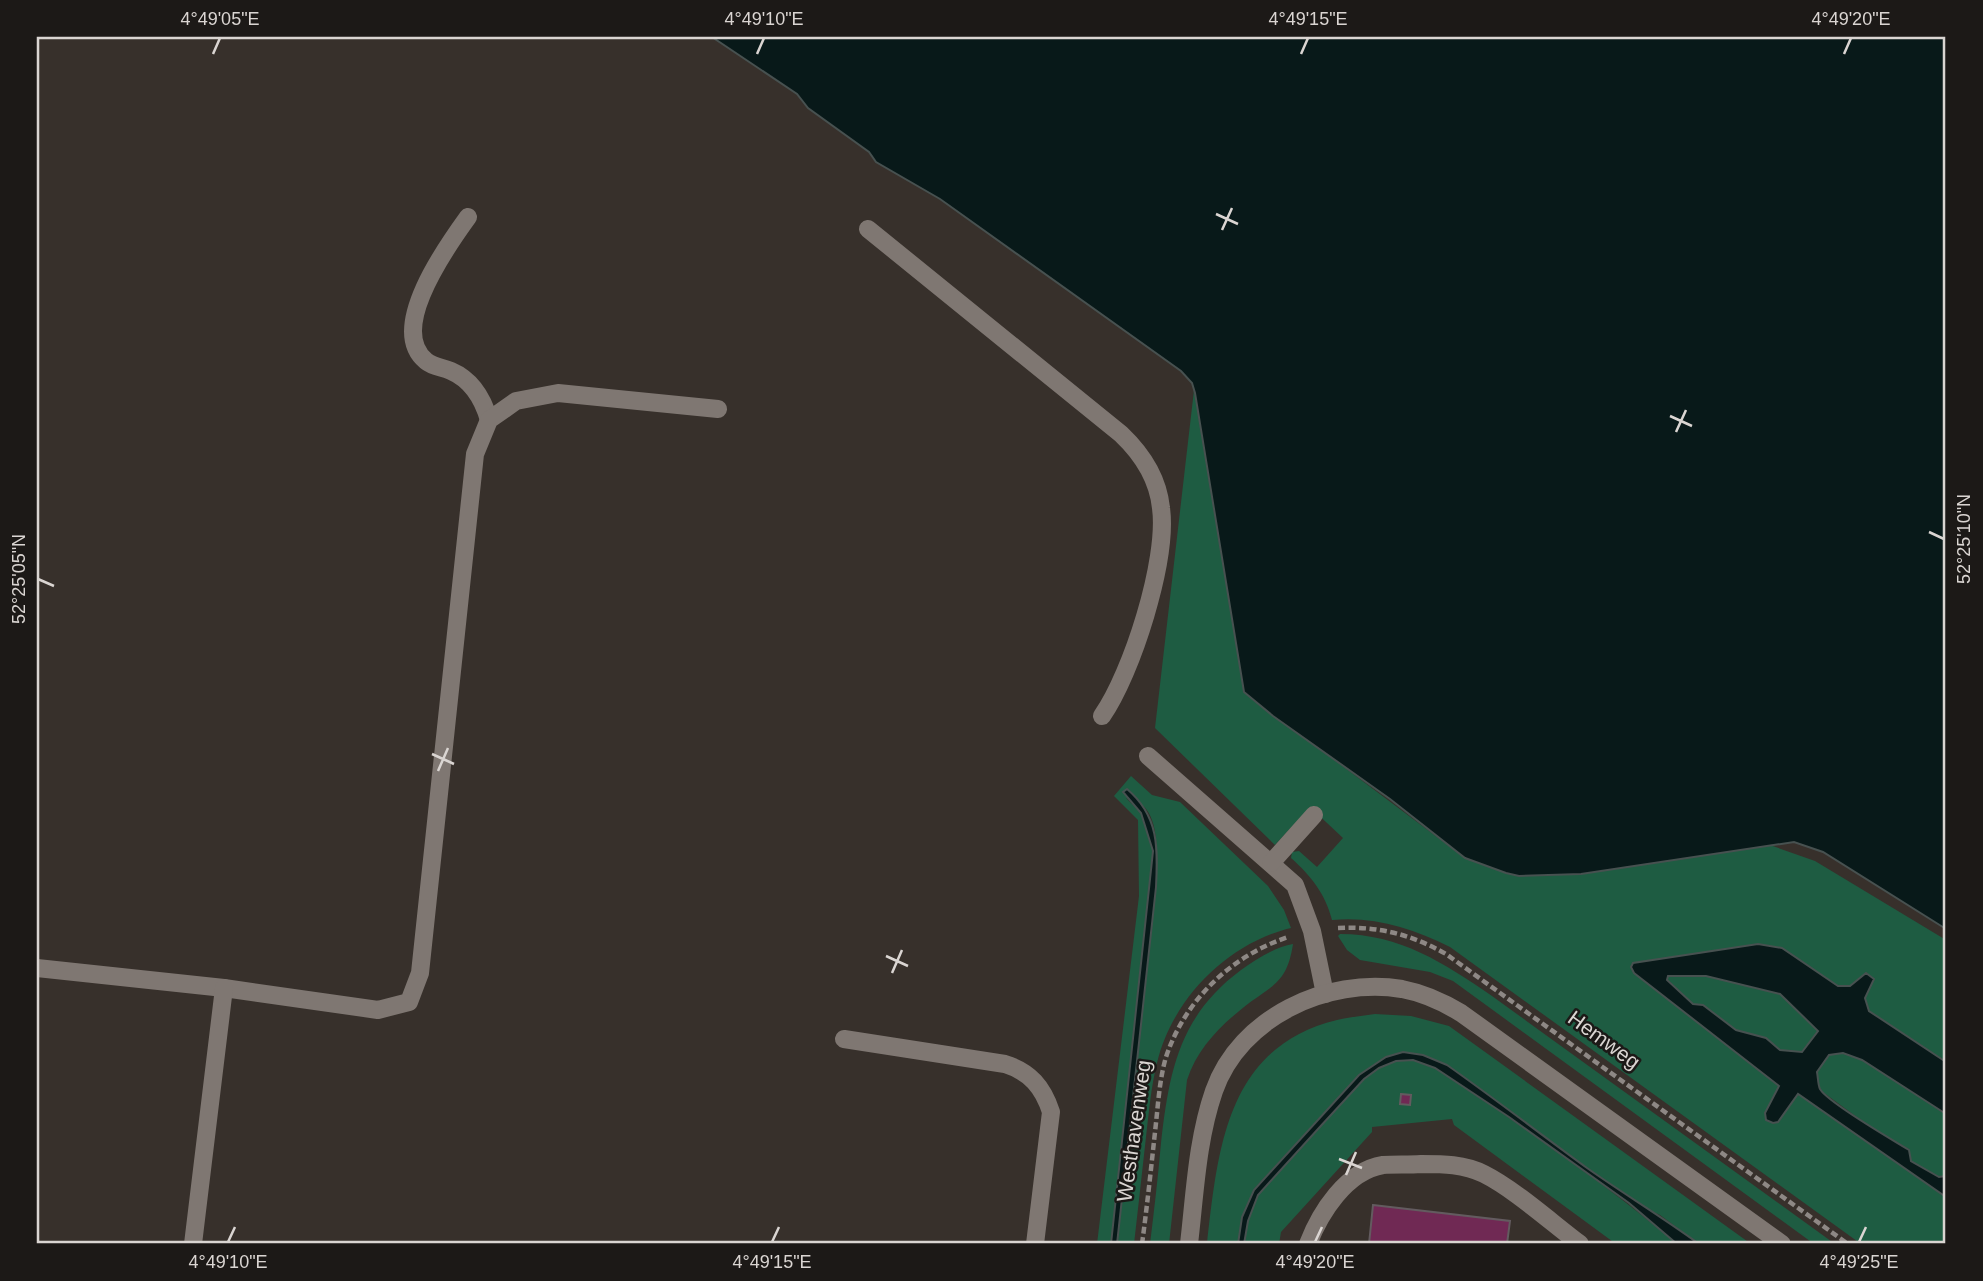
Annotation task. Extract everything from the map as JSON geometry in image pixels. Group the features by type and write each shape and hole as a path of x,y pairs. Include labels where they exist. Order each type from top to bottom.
{"street":[{"path":"468,217 443,250 425,284 418,308 414,343 425,360 466,380 481,398 489,420"},
{"path":"868,229 1121,434 1136,449 1147,466 1159,495 1163,526 1153,584 1134,650 1111,703 1102,716"},
{"path":"37,968 224,988 379,1010 409,1002 420,973 475,454 489,420 516,401 558,394 718,409"},
{"path":"1148,756 1296,885 1312,931 1325,994"},
{"path":"1271,863 1314,816"},
{"path":"193,1244 224,988"},
{"path":"1189,1244 1201,1135 1214,1089 1226,1067 1241,1046 1268,1021 1301,1002 1356,988 1387,988 1418,993 1447,1005 1782,1244"},
{"path":"844,1039 1005,1064 1017,1068 1037,1083 1046,1096 1051,1112 1035,1244"},
{"path":"1308,1244 1316,1222 1341,1190 1355,1178 1381,1165 1454,1164 1473,1169 1499,1183 1580,1244"}],"path":[{"name":"Hemweg","path":"1312,931 1355,927 1379,929 1430,945 1446,954 1848,1244"},
{"name":"Westhavenweg","path":"1142,1244 1162,1075 1166,1058 1180,1026 1209,986 1237,962 1278,940 1312,931"}],"green space":[{"path":"1194,390 1244,692 1465,858 1519,876 1581,874 1767,844 1815,861 1946,940 1946,1062 1869,1011 1865,998 1873,979 1866,973 1850,986 1838,986 1782,948 1634,973 1780,1087 1765,1113 1778,1122 1798,1094 1946,1197 1946,1244 1861,1244 1450,947 1392,925 1363,920 1332,920 1316,886 1291,858 1292,852 1299,851 1317,867 1343,838 1310,807 1275,845 1155,728"},
{"path":"1131,776 1152,795 1180,802 1268,886 1284,910 1291,928 1268,935 1225,960 1189,996 1175,1017 1164,1039 1153,1081 1134,1244 1117,1244 1157,867 1155,832 1148,812 1142,805 1126,798 1141,813 1153,851 1111,1244 1097,1244 1139,896 1138,820 1114,796"},
{"path":"1362,935 1402,945 1456,972 1835,1244 1814,1244 1453,981 1430,972 1360,960 1347,950 1338,936"},
{"path":"1293,944 1287,968 1282,976 1218,1030 1191,1069 1187,1080 1169,1244 1150,1244 1168,1092 1173,1069 1191,1026 1203,1006 1241,970 1266,954"},
{"path":"1668,976 1706,976 1780,994 1818,1031 1802,1052 1780,1050 1766,1038 1736,1030 1703,1005 1693,1004 1667,979"},
{"path":"1375,1014 1411,1016 1449,1026 1751,1244 1699,1244 1660,1215 1644,1208 1585,1167 1463,1076 1410,1053 1359,1075 1254,1189 1242,1217 1238,1244 1207,1244 1216,1173 1224,1138 1234,1106 1250,1078 1271,1053 1300,1033 1337,1020"},
{"path":"1843,1053 1862,1060 1946,1114 1946,1176 1939,1177 1911,1161 1909,1149 1873,1129 1820,1090 1817,1072 1829,1055"},
{"path":"1413,1060 1450,1077 1533,1134 1606,1187 1677,1244 1616,1244 1454,1125 1452,1119 1372,1127 1372,1132 1281,1232 1279,1244 1244,1244 1248,1221 1258,1195 1318,1129 1364,1079 1379,1068 1396,1061"}],"shaded area":[{"path":"712,37 1946,37 1946,929 1823,852 1794,842 1581,874 1519,876 1465,858 1390,799 1273,716 1244,692 1195,393 1192,383 1181,371 940,199 876,162 869,152 808,108 797,94"},
{"path":"1127,789 1138,799 1151,822 1156,846 1157,873 1117,1244 1111,1244 1153,851 1141,813 1123,792"},
{"path":"1758,944 1782,948 1838,986 1850,986 1866,973 1874,979 1865,998 1869,1011 1946,1062 1946,1114 1862,1060 1843,1053 1829,1055 1817,1072 1819,1087 1847,1112 1909,1150 1911,1161 1939,1177 1946,1176 1946,1197 1798,1094 1778,1122 1766,1120 1765,1113 1779,1086 1634,973 1631,967 1633,963","holes":["1668,976 1706,976 1780,994 1818,1031 1802,1052 1780,1050 1766,1038 1736,1030 1703,1005 1693,1004 1667,980"]},
{"path":"1403,1052 1423,1055 1447,1065 1587,1168 1699,1244 1677,1244 1629,1203 1509,1117 1435,1068 1413,1060 1396,1061 1379,1068 1364,1079 1258,1195 1248,1221 1244,1244 1238,1244 1242,1217 1254,1190 1359,1075 1386,1057"}],"building":[{"path":"1401,1094 1411,1095 1410,1105 1400,1104"},
{"path":"1373,1205 1510,1221 1507,1244 1369,1244"}]}
